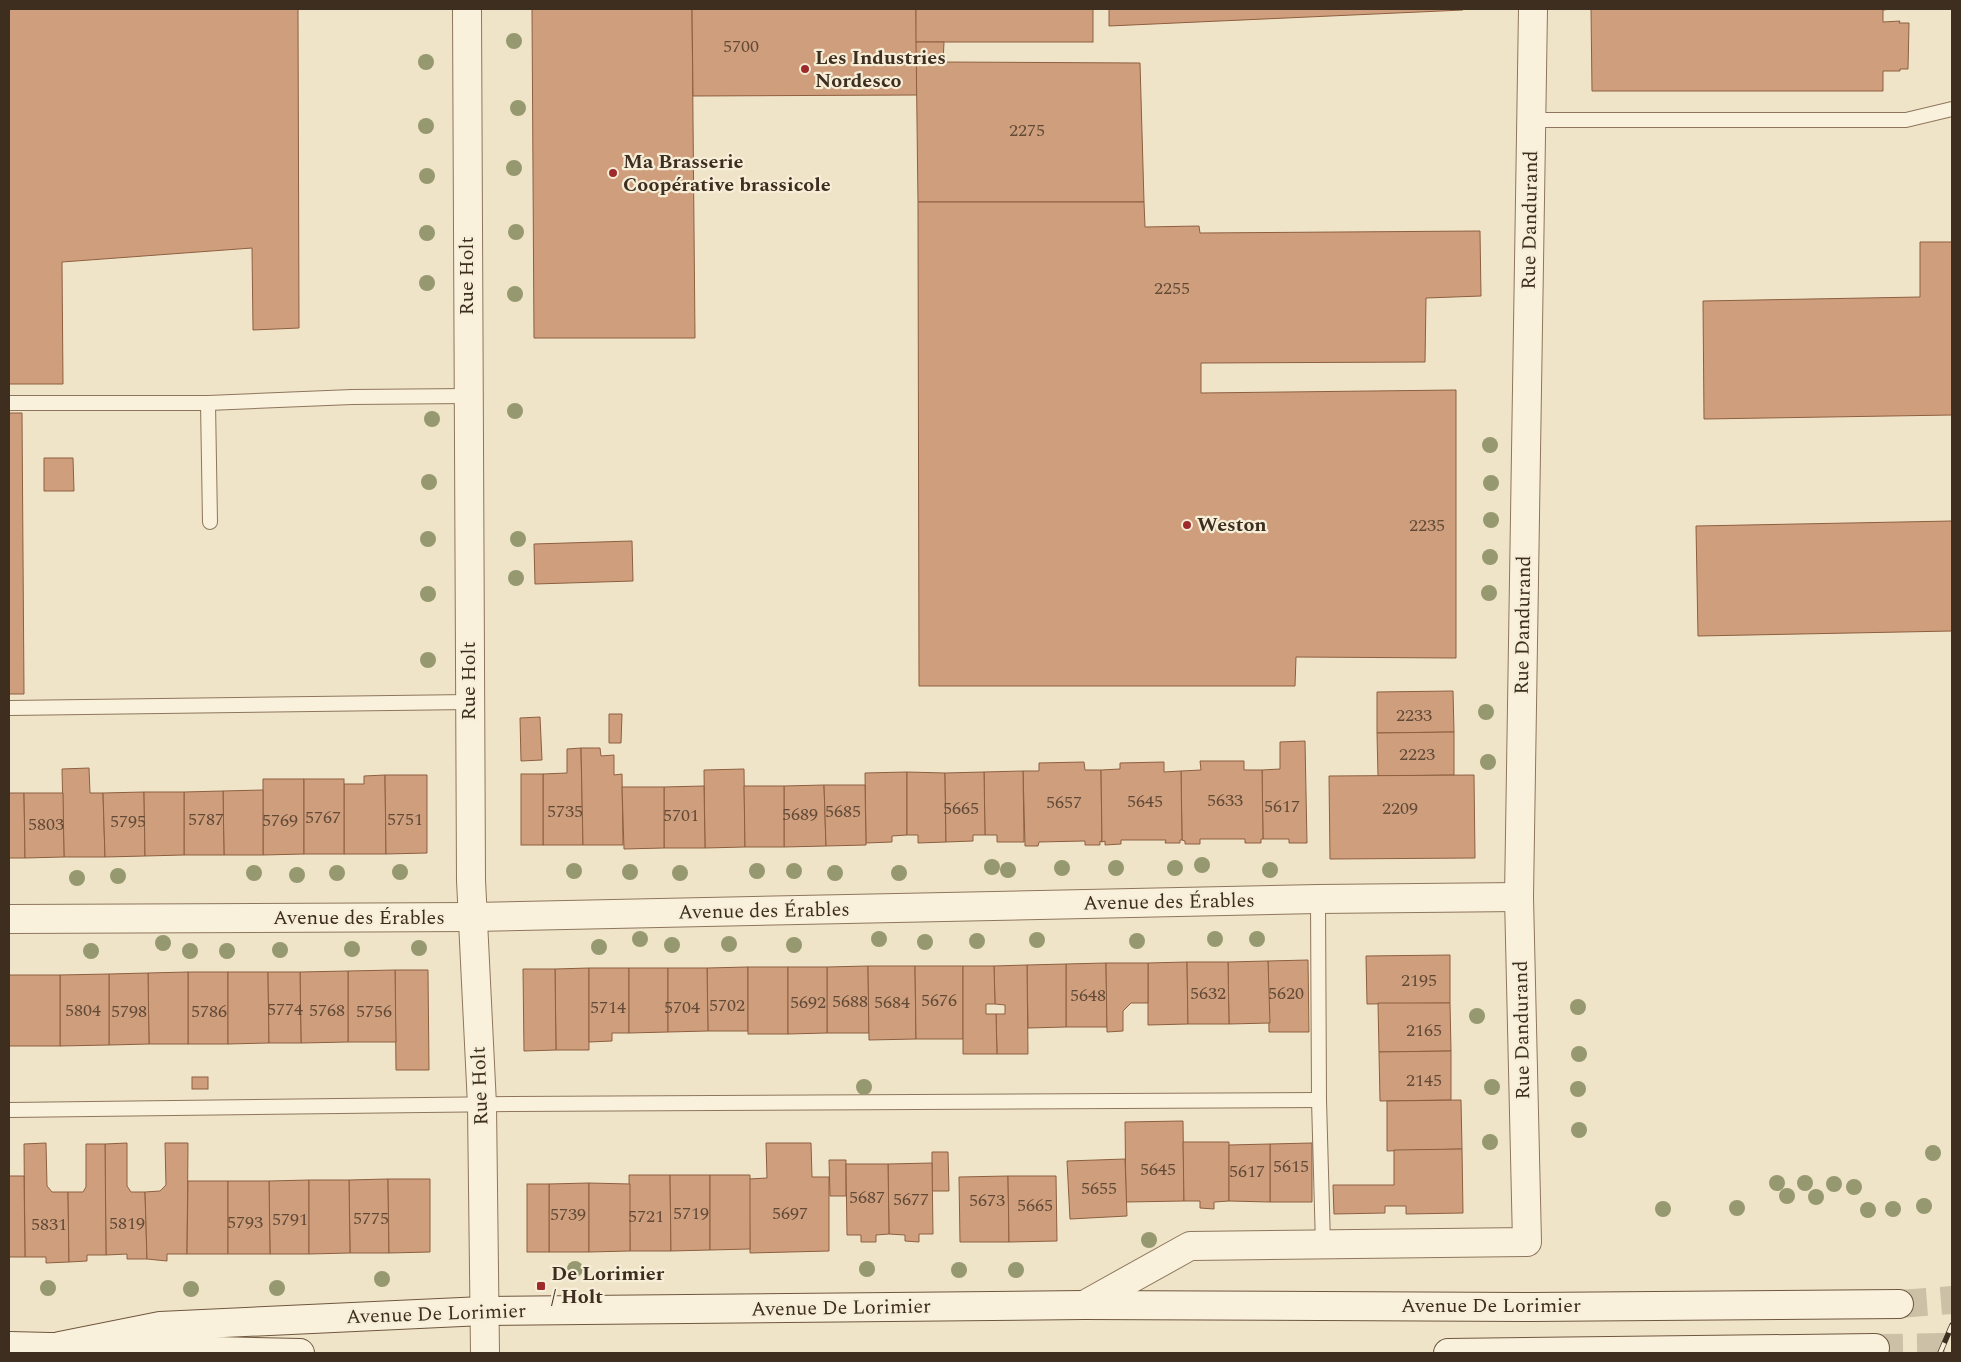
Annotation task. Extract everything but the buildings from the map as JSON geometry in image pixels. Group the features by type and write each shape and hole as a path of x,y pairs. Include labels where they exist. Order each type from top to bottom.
{"street":[{"name":"Rue Holt","path":"467,9 472,918 482,1105 485,1353"},
{"name":"Rue Dandurand","path":"1528,1242 1519,897 1533,9"},
{"name":"Avenue des Érables","path":"9,919 472,918 1318,899 1519,897"},
{"name":"Avenue De Lorimier","path":"1084,1305 1190,1246 1528,1242"},
{"name":"Avenue De Lorimier","path":"60,1350 160,1326 483,1311 1084,1305 1531,1307 1899,1304"},
{"name":"Avenue De Lorimier","path":"9,1346 60,1350 300,1353"},
{"path":"1448,1353 1875,1348"}],"lane":[{"path":"1531,120 1906,120 1952,109"},
{"path":"9,403 208,403 352,397 468,396"},
{"path":"208,403 210,522"},
{"path":"9,708 470,702"},
{"path":"1318,899 1319,1100 1323,1245"},
{"path":"9,1110 1319,1100"}],"tunnel":[{"path":"1899,1304 1952,1300"},
{"path":"1875,1348 1952,1347"}],"railway":[{"path":"1940,1353 1952,1325"}],"place":[{"name":"Les Industries Nordesco","path":"805,69"},
{"name":"Ma Brasserie Coopérative brassicole","path":"613,173"},
{"name":"Weston","path":"1187,525"},
{"name":"De Lorimier / Holt","path":"541,1286"}]}
